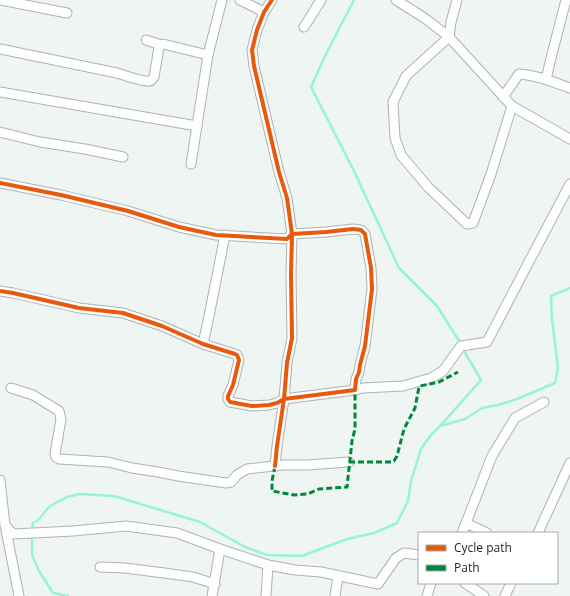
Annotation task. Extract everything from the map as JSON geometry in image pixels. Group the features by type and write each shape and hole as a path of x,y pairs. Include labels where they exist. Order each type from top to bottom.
{"street":[{"path":"0,0 67,12"},
{"path":"191,164 208,55 222,0"},
{"path":"240,0 264,12"},
{"path":"272,0 264,12 257,30 252,50 266,121 287,198 292,234 292,338 275,466"},
{"path":"304,27 321,0"},
{"path":"396,0 426,19 449,37 512,106 570,139"},
{"path":"457,0 451,22 449,37 406,76 393,102 395,138 401,155 424,182 467,224 473,223 491,174 512,106"},
{"path":"546,79 566,0"},
{"path":"146,40 161,45 163,44 208,55"},
{"path":"0,49 149,81 154,77 159,47 161,45"},
{"path":"503,97 519,74 546,79 570,88"},
{"path":"0,92 197,126"},
{"path":"0,132 40,142 123,157"},
{"path":"0,184 61,195 128,211 179,227 216,235 287,239 292,234 358,229 363,231 365,234 371,268 372,289 365,346 356,379 355,390"},
{"path":"0,291 79,308 123,313 162,326 202,344 238,355 240,360 233,385 228,396 230,402 252,406 269,405 284,400 363,388 403,386 431,378 443,371 461,346 487,342 570,184"},
{"path":"202,344 225,236"},
{"path":"11,388 33,395 59,411 62,420 55,454 58,459 108,462 132,468 226,483 231,482 237,475 247,469 350,462"},
{"path":"462,532 492,456 515,418 544,402"},
{"path":"538,532 569,470"},
{"path":"0,480 1,505 19,596"},
{"path":"466,523 485,532"},
{"path":"5,525 13,534 73,531 126,526 177,533 268,566 321,572 378,584 396,558 404,552 418,555"},
{"path":"212,596 220,549"},
{"path":"266,596 268,566"},
{"path":"100,567 164,572 193,577 215,584"},
{"path":"335,596 338,576"},
{"path":"427,596 431,584"},
{"path":"466,584 484,596"},
{"path":"505,596 511,584"}],"waterway":[{"path":"354,0 311,87 354,171 399,268 437,306 461,344"},
{"path":"32,531 33,523 38,520 50,506 67,497 80,494 114,496 200,522 245,547 267,555 302,556 347,539 374,533 397,523 408,501 411,481 421,449 431,435 440,426 465,419 482,408 517,399 555,383 558,368 552,319 551,296 570,288"},
{"path":"441,425 481,380 463,349"},
{"path":"32,536 32,555 39,571 53,593 68,596"}],"marked path":[{"path":"349,462 394,461 397,456 404,429 415,408 419,387 439,382 458,372"},
{"path":"275,466 272,491 294,495 308,494 319,489 347,487 352,441 355,429 355,390"}],"cycle path":[{"path":"0,183 61,195 128,211 179,227 216,235 287,239 292,234 287,198 279,172 254,66 252,50 257,30 264,12 272,0"},
{"path":"0,291 79,308 123,313 162,326 203,344 235,354 239,360 228,399 230,402 252,406 269,405 284,399 355,390 356,379 365,346 372,289 371,268 365,234 361,230 353,229 292,234 292,338 287,363 284,399 275,466"}]}
